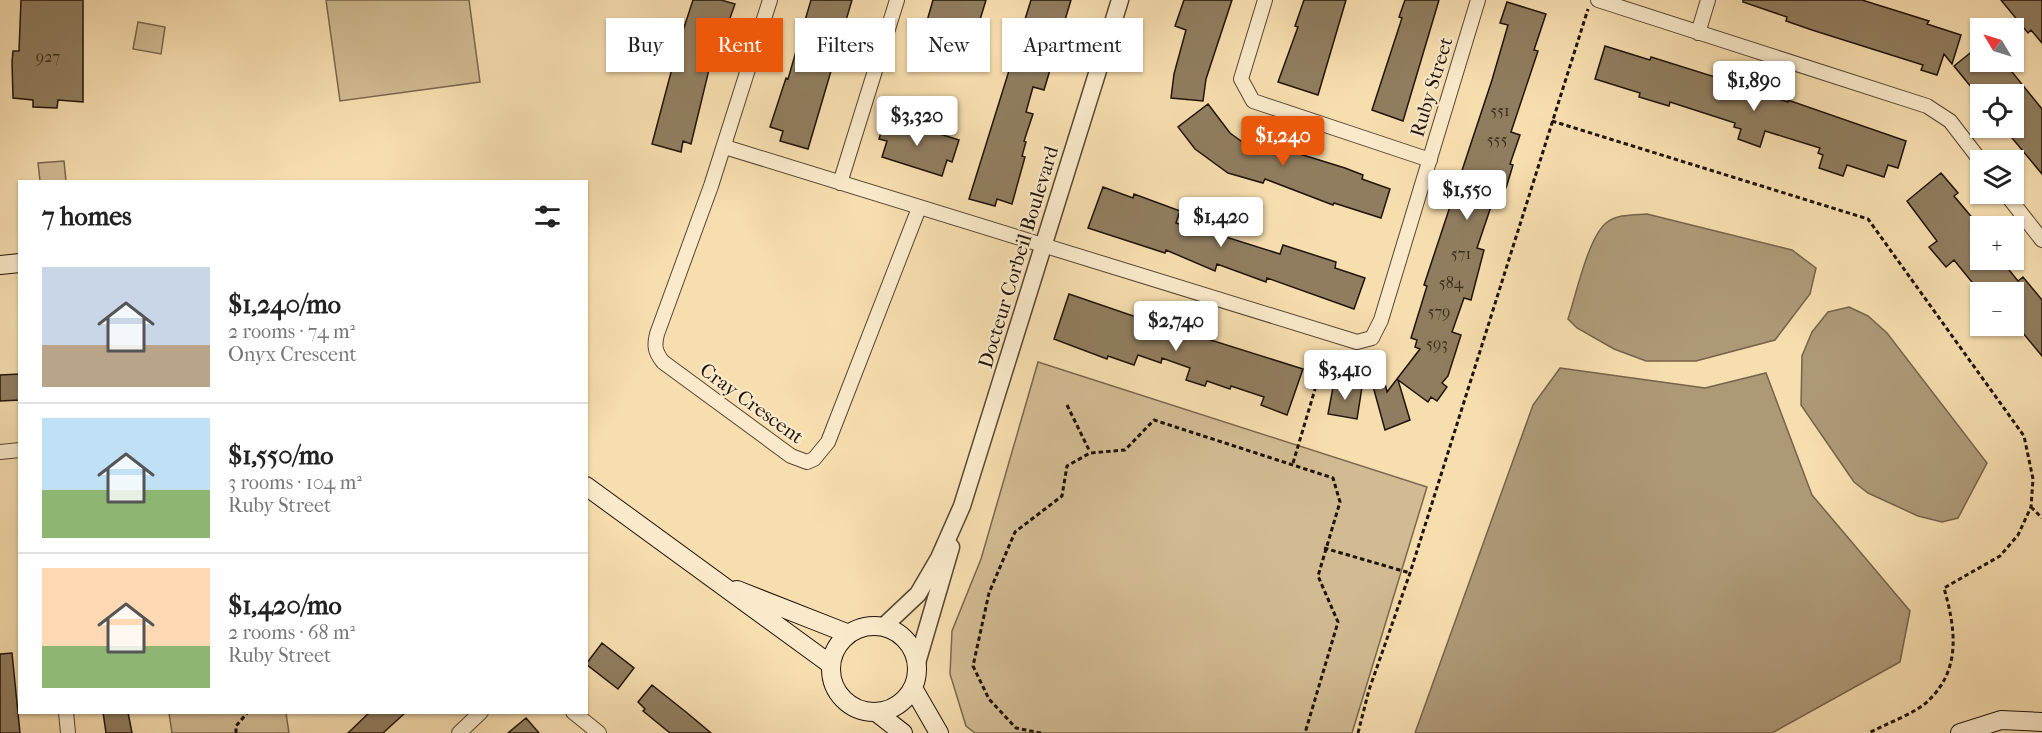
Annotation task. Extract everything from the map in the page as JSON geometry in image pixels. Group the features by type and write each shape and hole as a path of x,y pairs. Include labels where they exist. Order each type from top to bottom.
{"main road":[{"path":"0,265 18,263"},
{"path":"588,487 830,664"},
{"path":"713,580 849,634"},
{"path":"871,626 883,627 906,639 917,663 912,688 904,701 891,709 876,712 861,711 848,704 837,693 831,679 830,664 833,652 849,634 871,626"},
{"path":"912,688 939,733"},
{"path":"876,712 903,733"},
{"path":"1960,733 2001,720 2042,722"}],"street":[{"name":"Cray Crescent","path":"770,0 725,147 655,346 663,362 799,461 814,459 828,442 919,208"},
{"path":"840,183 897,0"},
{"name":"Docteur Corbeil Boulevard","path":"917,663 949,562 954,526 1120,0"},
{"path":"1265,0 1241,79 1253,100 1430,160"},
{"name":"Ruby Street","path":"725,147 1331,336 1357,342 1372,338 1382,320 1478,0"},
{"path":"1598,0 1927,106 1950,121 1972,150"},
{"path":"1698,33 1708,0"},
{"path":"2014,204 2042,240"},
{"path":"0,452 18,450"},
{"name":"Docteur Corbeil Boulevard","path":"883,627 918,594 954,526"},
{"path":"66,714 68,733"},
{"path":"459,733 479,714"},
{"path":"575,714 599,733"}],"path":[{"path":"1358,733 1369,690 1410,573 1591,0"},
{"path":"1552,121 1868,219 2024,436 2033,479 2031,507 2018,535 2000,556 1944,588 1952,618 1955,648 1947,675 1929,701 1869,733"},
{"path":"1292,464 1331,336"},
{"path":"1067,405 1090,453"},
{"path":"1041,733 1016,728 989,699 973,666 989,593 1014,532 1062,496 1067,466 1090,453 1125,450 1154,420 1333,478 1341,502 1324,548 1318,576 1338,622 1305,733"},
{"path":"2031,507 2042,518"},
{"path":"1324,548 1410,573"},
{"path":"236,733 236,726 246,714"}],"shaded area":[{"path":"326,0 469,0 480,82 340,101"},
{"path":"138,22 165,27 161,54 133,49"},
{"path":"64,161 66,180 40,180 38,163"},
{"path":"1647,214 1792,250 1816,268 1810,294 1775,340 1696,361 1646,361 1614,349 1577,328 1568,319 1588,254 1600,230 1615,218"},
{"path":"1849,307 1868,316 1887,333 1987,463 1958,518 1942,522 1918,516 1868,493 1854,482 1801,405 1802,356 1812,332 1828,312"},
{"path":"1038,362 1427,487 1352,733 975,733 966,726 950,674 952,631 981,559"},
{"path":"1560,368 1705,388 1766,373 1812,495 1910,611 1900,662 1772,733 1415,733 1533,405"},
{"path":"169,714 286,714 289,733 172,733"}],"building":[{"path":"21,0 83,0 83,102 58,100 57,108 33,107 33,100 13,98 12,62 13,51 19,51"},
{"path":"693,0 721,0 735,4 730,18 696,18 696,72 708,72 691,144 683,141 681,152 652,144 671,72 684,72 684,28"},
{"path":"811,0 852,0 847,18 806,18"},
{"path":"933,0 986,0 980,18 928,18"},
{"path":"1031,0 1071,0 1066,18 1025,18"},
{"path":"1184,0 1232,0 1206,79 1203,101 1171,98 1174,74 1186,30 1175,26"},
{"path":"1304,0 1346,0 1318,95 1278,82 1298,27 1295,26"},
{"path":"1405,0 1439,0 1403,121 1372,110 1402,18 1399,17"},
{"path":"1743,0 1862,0 1929,21 1927,24 1961,35 1952,64 1944,54 1937,75 1921,70 1923,65 1786,21 1787,17 1743,2"},
{"path":"2001,0 2042,0 2042,43 2031,30 2028,33 2024,28 2024,18 2016,18"},
{"path":"1507,2 1546,14 1534,50 1538,51 1511,132 1520,135 1510,164 1513,165 1506,188 1498,186 1477,248 1484,250 1471,300 1464,298 1452,332 1461,335 1448,376 1442,383 1447,387 1437,401 1431,397 1428,402 1398,380 1410,420 1385,430 1371,379 1383,375 1387,392 1420,349 1415,347 1417,340 1411,338 1427,286 1424,285 1492,80 1508,25 1500,23"},
{"path":"1605,46 1650,60 1651,57 1731,82 1731,84 1788,102 1788,100 1906,141 1898,168 1888,165 1884,177 1847,165 1843,176 1819,168 1823,155 1818,153 1820,148 1765,131 1760,147 1738,139 1741,129 1734,127 1735,123 1670,102 1669,106 1639,97 1640,93 1595,79"},
{"path":"1970,53 1970,72 2012,72 2022,84 1970,86 1954,66"},
{"path":"795,55 795,72 831,72 808,149 780,141 783,131 770,127 786,78 788,79"},
{"path":"1009,72 1049,72 1044,90 1033,87 1026,112 1033,114 1024,141 1026,142 1022,156 1025,157 1012,204 997,199 995,206 969,199"},
{"path":"2024,87 2042,109 2042,174 2012,138 2024,138"},
{"path":"1208,104 1230,133 1252,149 1254,142 1303,155 1363,175 1362,179 1390,189 1381,218 1334,203 1333,205 1265,179 1263,183 1228,173 1195,149 1178,127"},
{"path":"886,117 959,140 952,162 947,160 942,176 882,157 887,141 879,139"},
{"path":"1941,173 1958,193 1954,196 1971,216 1970,270 2009,270 2018,281 2023,277 2042,300 2042,356 2024,334 2024,282 1972,282 1954,260 1946,267 1929,247 1937,241 1907,201"},
{"path":"1103,187 1133,198 1134,194 1180,211 1176,223 1207,233 1207,231 1280,254 1283,245 1336,262 1335,268 1365,278 1354,309 1267,278 1266,282 1217,264 1215,271 1166,250 1165,253 1088,228"},
{"path":"1069,294 1177,331 1303,369 1287,415 1261,405 1264,397 1231,386 1230,389 1207,381 1205,386 1186,380 1190,368 1162,358 1161,363 1138,355 1134,365 1108,356 1107,359 1054,339"},
{"path":"18,374 18,400 0,401 0,375"},
{"path":"1334,382 1362,387 1357,419 1328,414"},
{"path":"602,643 634,668 618,689 588,666 588,661"},
{"path":"12,653 20,733 0,733 0,654"},
{"path":"652,685 711,733 670,733 643,711 645,709 638,702"},
{"path":"103,714 128,714 132,733 106,733"},
{"path":"368,714 404,714 383,733 348,733"},
{"path":"526,718 539,733 508,733"}]}
